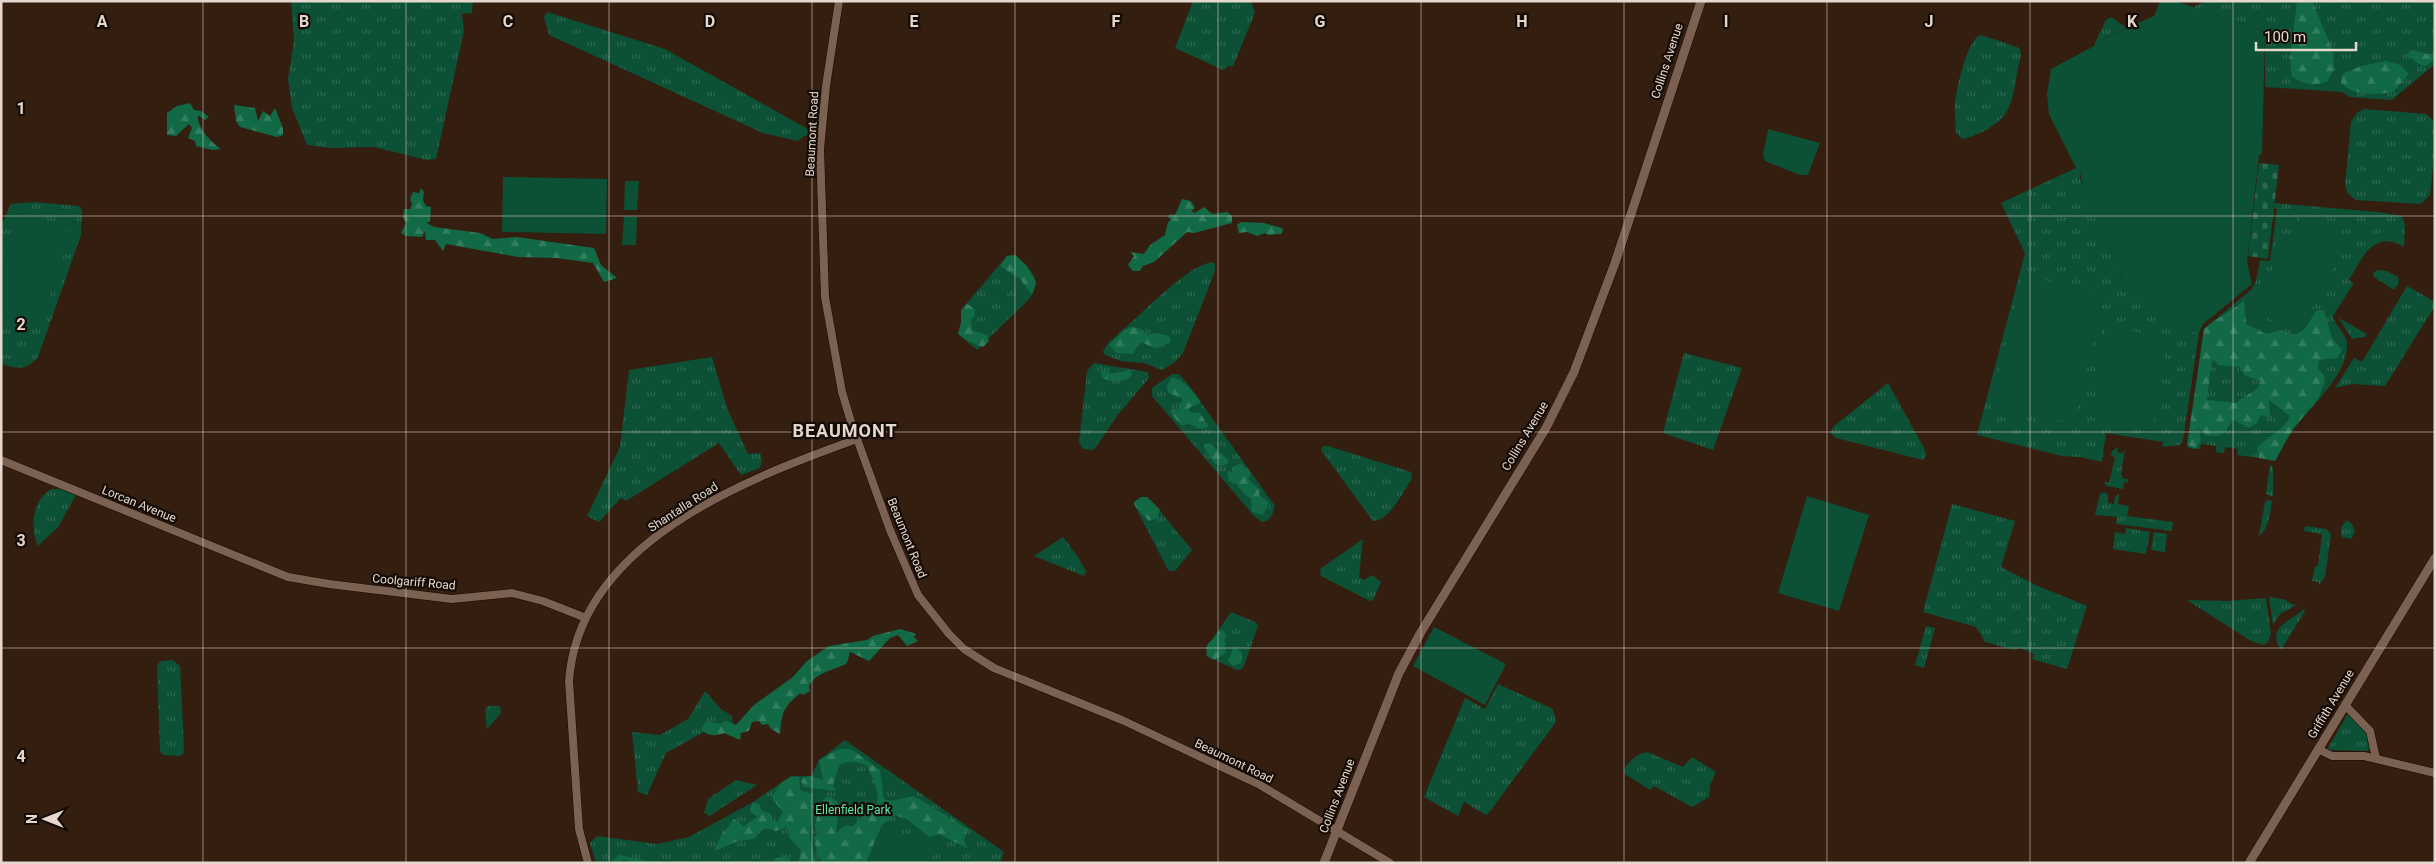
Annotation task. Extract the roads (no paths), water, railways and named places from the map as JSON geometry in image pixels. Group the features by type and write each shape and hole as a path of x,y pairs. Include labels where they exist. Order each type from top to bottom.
{"main road":[{"name":"Collins Avenue","path":"1324,863 1399,673 1421,632 1546,428 1574,372 1615,263 1701,1"},
{"name":"Griffith Avenue","path":"2250,863 2435,558"}],"street":[{"name":"Beaumont Road","path":"839,1 826,86 820,149 823,259 831,336 842,392 857,438 890,530 918,594 938,622 964,649 994,668 1122,720 1260,785 1390,863"},
{"name":"Shantalla Road","path":"588,863 580,829 573,718 568,692 574,650 586,618 598,598 619,572 646,546 682,518 715,498 767,473 857,438"},
{"name":"Lorcan Avenue","path":"1,460 268,569"},
{"name":"Coolgariff Road","path":"268,569 305,581 416,596 452,599 512,593 543,601 586,618"},
{"path":"2345,705 2370,732 2376,758"},
{"path":"2318,749 2332,756 2376,758 2435,773"}],"district":[{"name":"BEAUMONT","path":"845,431"}],"park label":[{"name":"Ellenfield Park","path":"853,810"}]}
